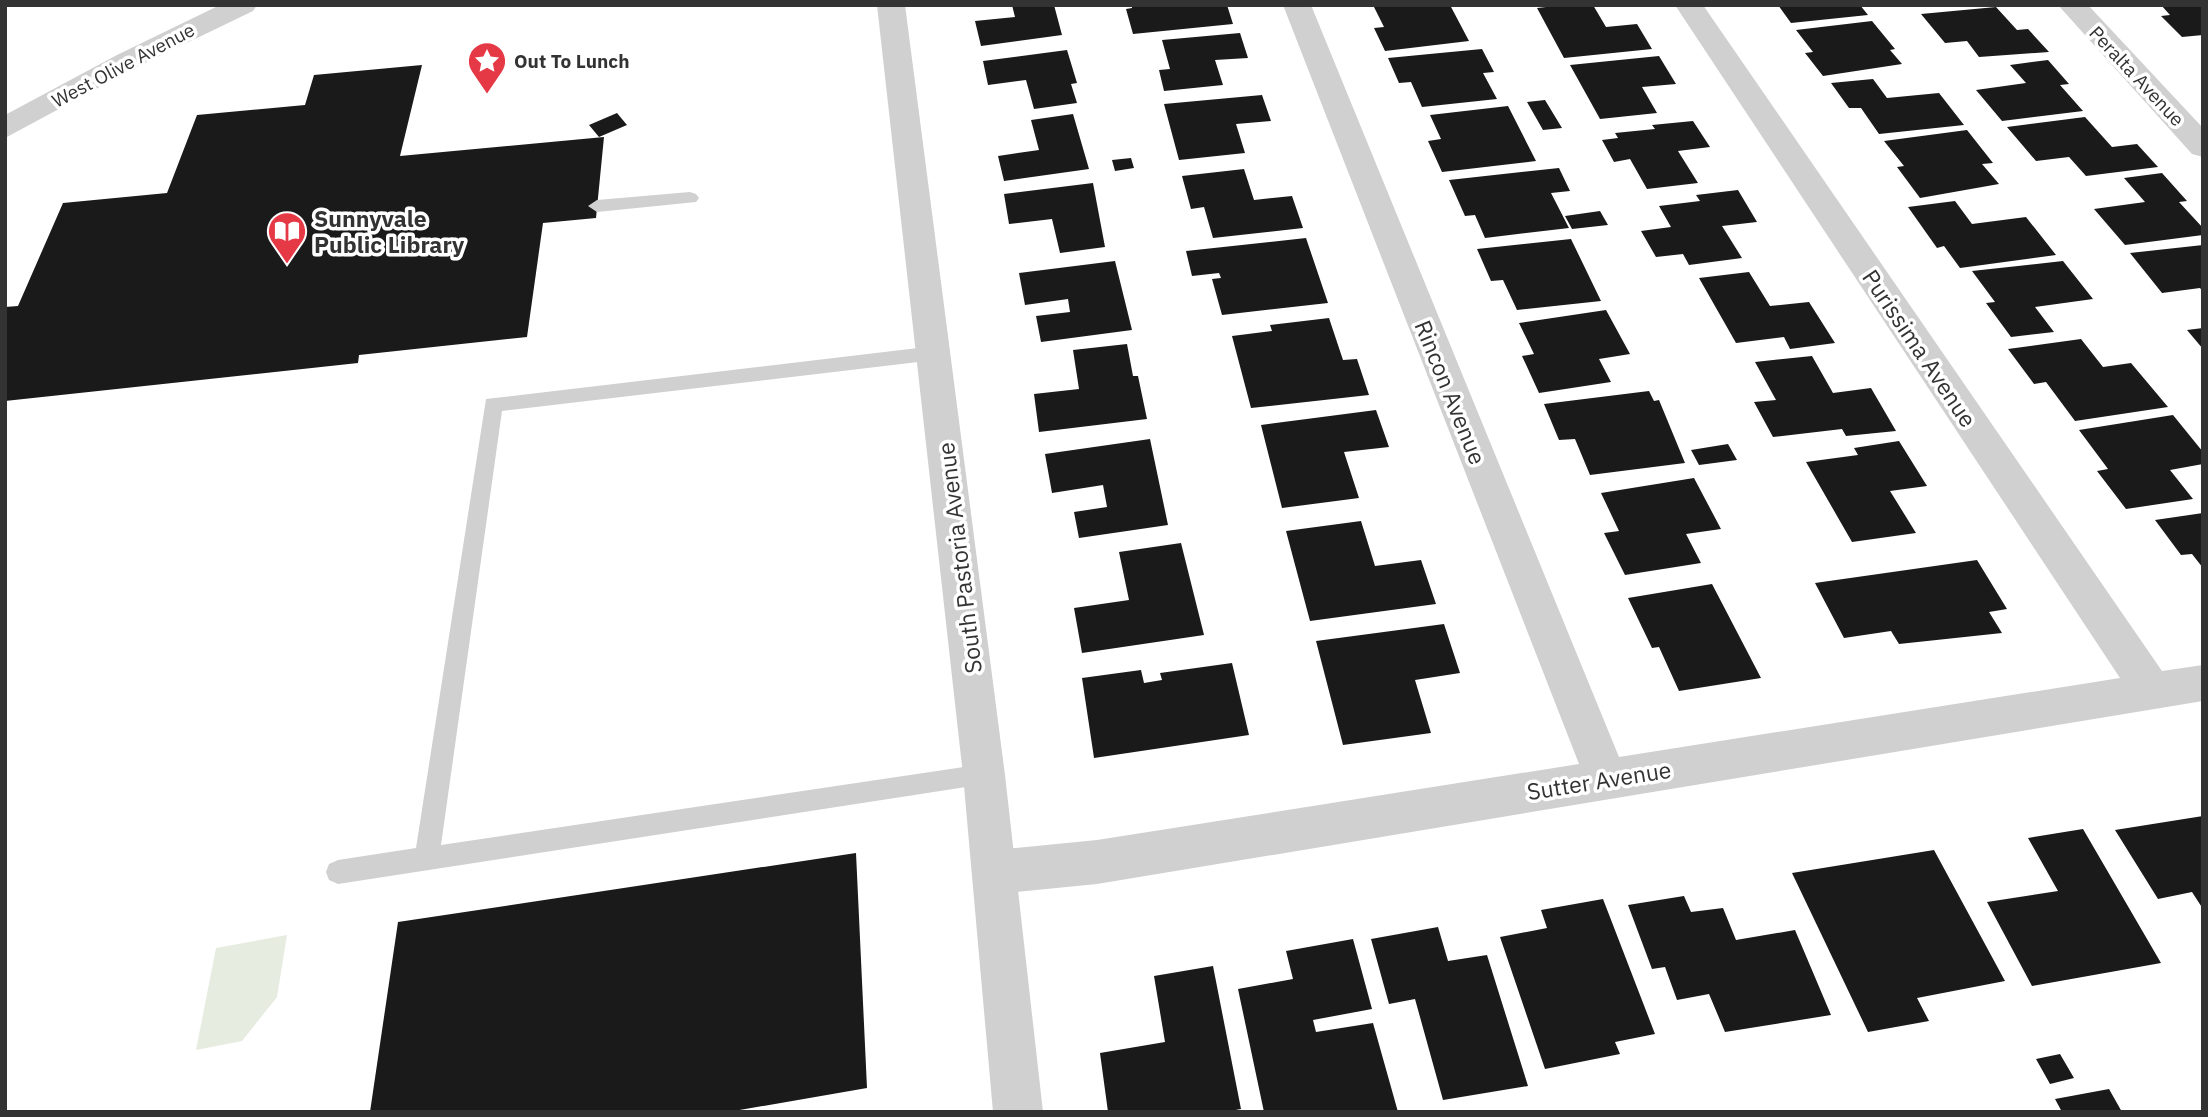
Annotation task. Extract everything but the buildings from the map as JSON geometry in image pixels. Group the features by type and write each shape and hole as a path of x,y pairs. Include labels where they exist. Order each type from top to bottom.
{"street":[{"name":"West Olive Avenue","path":"5,128 127,61 243,5"},
{"name":"South Pastoria Avenue","path":"891,5 984,775 1018,1112"},
{"name":"Rincon Avenue","path":"1297,5 1606,779"},
{"name":"Purissima Avenue","path":"1689,5 2152,691"},
{"name":"Peralta Avenue","path":"2072,5 2203,146"},
{"name":"Sutter Avenue","path":"995,872 1097,862 2203,683"}],"lane":[{"path":"597,206 690,198"},
{"path":"427,858 493,404 935,353"},
{"path":"338,872 984,775"}],"shaded area":[{"path":"287,935 277,997 242,1041 196,1050 216,948"}],"place":[{"name":"Out To Lunch","path":"487,95"},
{"name":"Sunnyvale Public Library","path":"287,265"}]}
